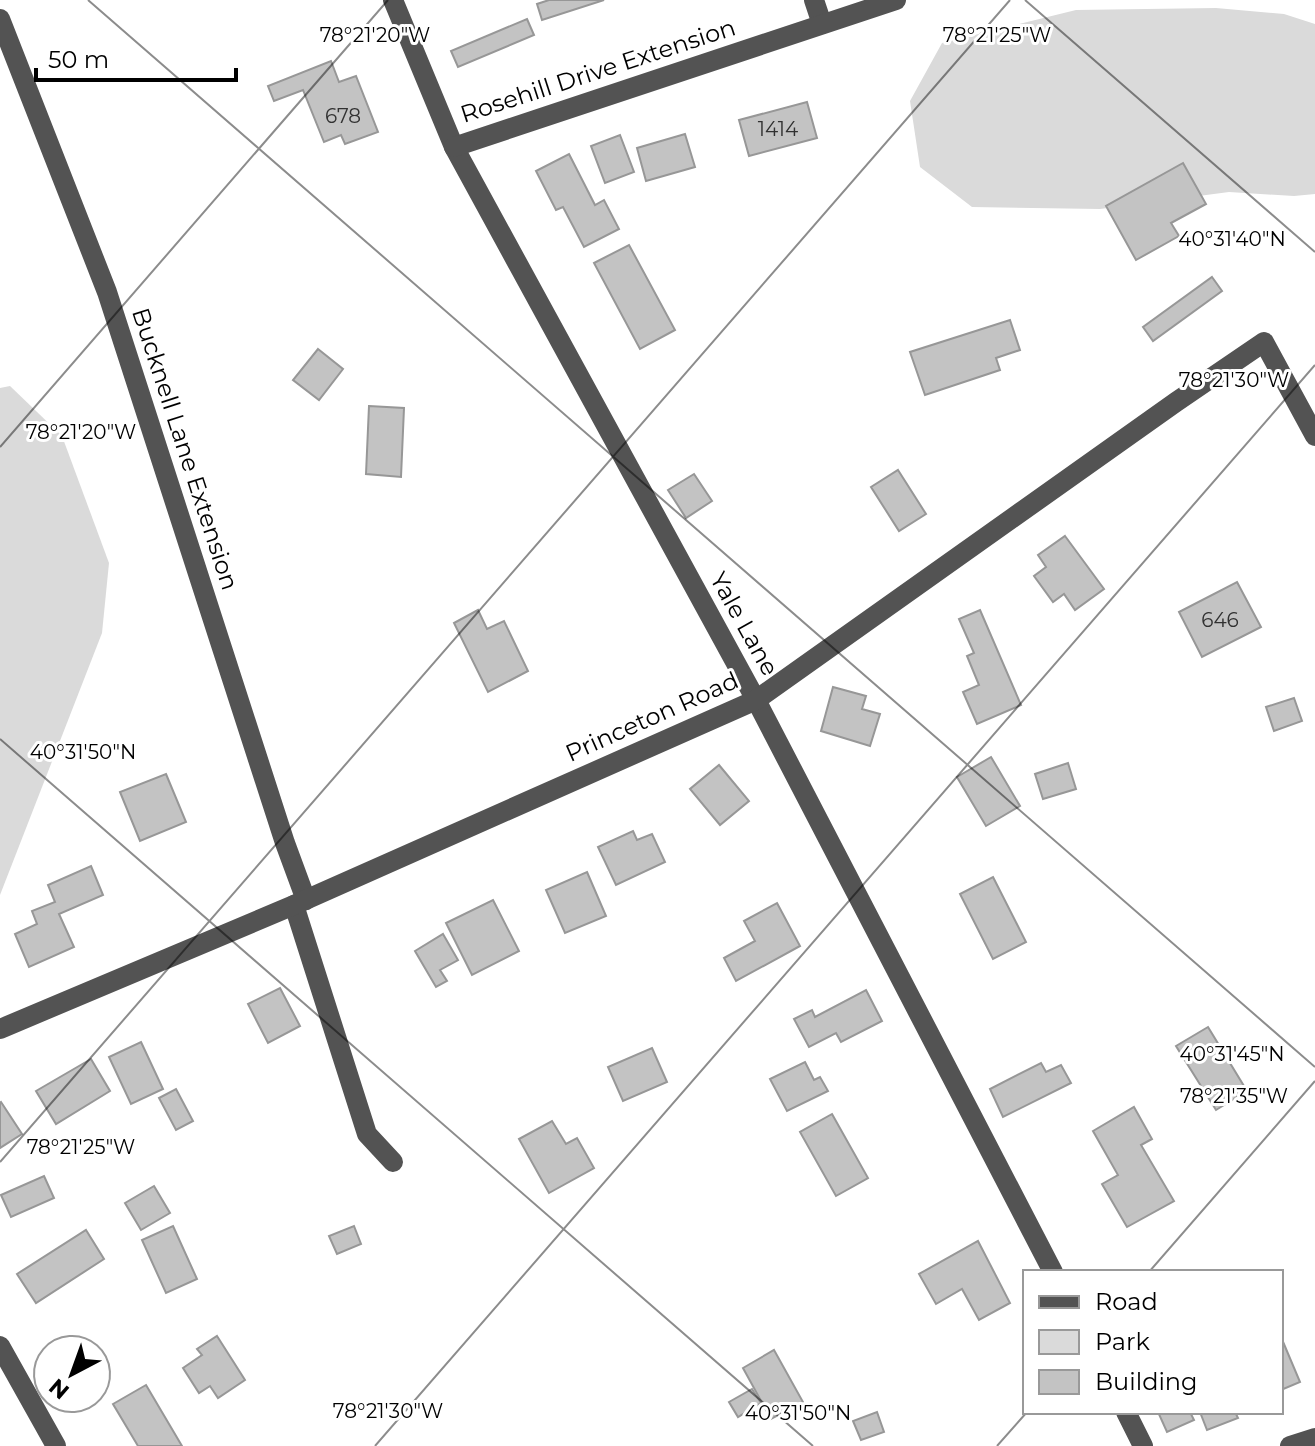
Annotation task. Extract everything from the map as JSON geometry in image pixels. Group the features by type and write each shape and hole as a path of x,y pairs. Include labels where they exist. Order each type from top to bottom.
{"street":[{"name":"Yale Lane","path":"393,0 454,147 756,700 1052,1270"},
{"path":"814,0 822,24"},
{"name":"Rosehill Drive Extension","path":"454,147 896,0"},
{"name":"Bucknell Lane Extension","path":"0,19 103,282 285,843 367,1134 393,1162"},
{"name":"Princeton Road","path":"0,1029 300,902 756,700 1264,342 1315,436"},
{"path":"0,1346 56,1446"},
{"path":"1127,1414 1143,1446"},
{"path":"1290,1446 1315,1438"}],"green space":[{"path":"1216,8 1284,14 1315,24 1315,194 1294,196 1229,192 1100,209 972,207 920,167 910,101 942,43 1076,10"},
{"path":"10,386 62,436 109,563 102,633 0,895 0,388"}],"building":[{"path":"549,0 604,0 542,20 537,4"},
{"path":"527,19 534,35 458,67 451,51"},
{"path":"331,61 339,82 356,76 378,132 345,144 341,135 324,142 303,90 274,101 268,86"},
{"path":"807,102 817,138 749,156 739,120"},
{"path":"685,134 695,167 646,181 637,148"},
{"path":"620,135 634,172 605,183 591,146"},
{"path":"569,154 595,205 604,200 619,229 584,247 563,207 556,210 536,171"},
{"path":"1183,163 1206,204 1171,223 1179,236 1136,260 1106,206"},
{"path":"629,245 675,330 640,349 594,263"},
{"path":"1212,277 1222,291 1153,341 1143,327"},
{"path":"1010,320 1020,350 996,358 1000,370 925,395 910,352"},
{"path":"318,349 343,369 319,400 293,380"},
{"path":"369,406 404,408 401,477 366,474"},
{"path":"898,470 926,514 899,531 871,487"},
{"path":"694,474 712,501 686,518 668,490"},
{"path":"1065,536 1104,589 1075,610 1064,594 1053,602 1034,576 1046,567 1038,555"},
{"path":"1237,582 1261,627 1202,657 1179,612"},
{"path":"478,610 487,629 504,621 528,671 488,692 454,623"},
{"path":"980,610 1021,705 977,724 963,692 979,685 967,656 974,653 959,619"},
{"path":"833,687 866,696 862,709 880,714 870,746 821,731"},
{"path":"1294,698 1302,721 1274,731 1266,707"},
{"path":"991,757 1020,806 986,826 957,777"},
{"path":"1068,763 1076,789 1043,799 1035,774"},
{"path":"719,765 749,801 720,825 690,789"},
{"path":"166,774 186,822 140,841 120,792"},
{"path":"633,831 637,840 652,834 665,862 616,885 598,847"},
{"path":"91,866 103,895 59,914 74,947 29,967 15,934 37,924 32,911 55,902 48,885"},
{"path":"587,872 606,916 565,933 546,890"},
{"path":"993,877 1026,942 993,959 960,894"},
{"path":"493,900 519,951 472,975 446,923"},
{"path":"777,903 800,946 736,981 724,958 755,941 744,921"},
{"path":"443,934 458,960 440,970 447,981 436,987 415,951"},
{"path":"280,988 300,1026 268,1043 248,1004"},
{"path":"866,990 882,1021 841,1042 836,1033 809,1047 794,1019 812,1010 815,1017"},
{"path":"1208,1027 1247,1091 1216,1110 1176,1046"},
{"path":"141,1042 163,1089 131,1104 109,1057"},
{"path":"652,1048 667,1082 623,1101 608,1067"},
{"path":"91,1059 110,1091 56,1124 36,1091"},
{"path":"805,1062 814,1080 820,1077 828,1091 787,1111 770,1079"},
{"path":"1041,1063 1046,1072 1061,1065 1071,1083 1003,1117 990,1089"},
{"path":"176,1089 193,1121 176,1130 159,1098"},
{"path":"0,1103 22,1134 0,1148"},
{"path":"1134,1107 1152,1139 1141,1145 1174,1201 1127,1227 1102,1184 1118,1175 1093,1131"},
{"path":"832,1114 868,1178 836,1196 800,1132"},
{"path":"552,1121 566,1144 577,1138 594,1168 549,1193 519,1139"},
{"path":"44,1176 54,1198 11,1217 1,1195"},
{"path":"154,1186 170,1213 141,1230 125,1203"},
{"path":"173,1226 197,1279 166,1293 142,1240"},
{"path":"354,1226 361,1244 337,1254 329,1236"},
{"path":"86,1230 104,1259 36,1303 17,1274"},
{"path":"978,1241 1010,1303 979,1320 962,1289 936,1304 919,1274"},
{"path":"217,1336 245,1380 218,1398 210,1386 199,1393 183,1368 202,1355 197,1349"},
{"path":"1283,1342 1300,1382 1283,1389"},
{"path":"774,1350 803,1402 771,1419 743,1368"},
{"path":"146,1385 182,1446 138,1446 113,1404"},
{"path":"752,1389 761,1403 738,1417 729,1402"},
{"path":"877,1412 884,1432 861,1440 853,1421"},
{"path":"1159,1414 1191,1414 1194,1420 1167,1432"},
{"path":"1201,1414 1236,1414 1238,1418 1207,1430"}]}
